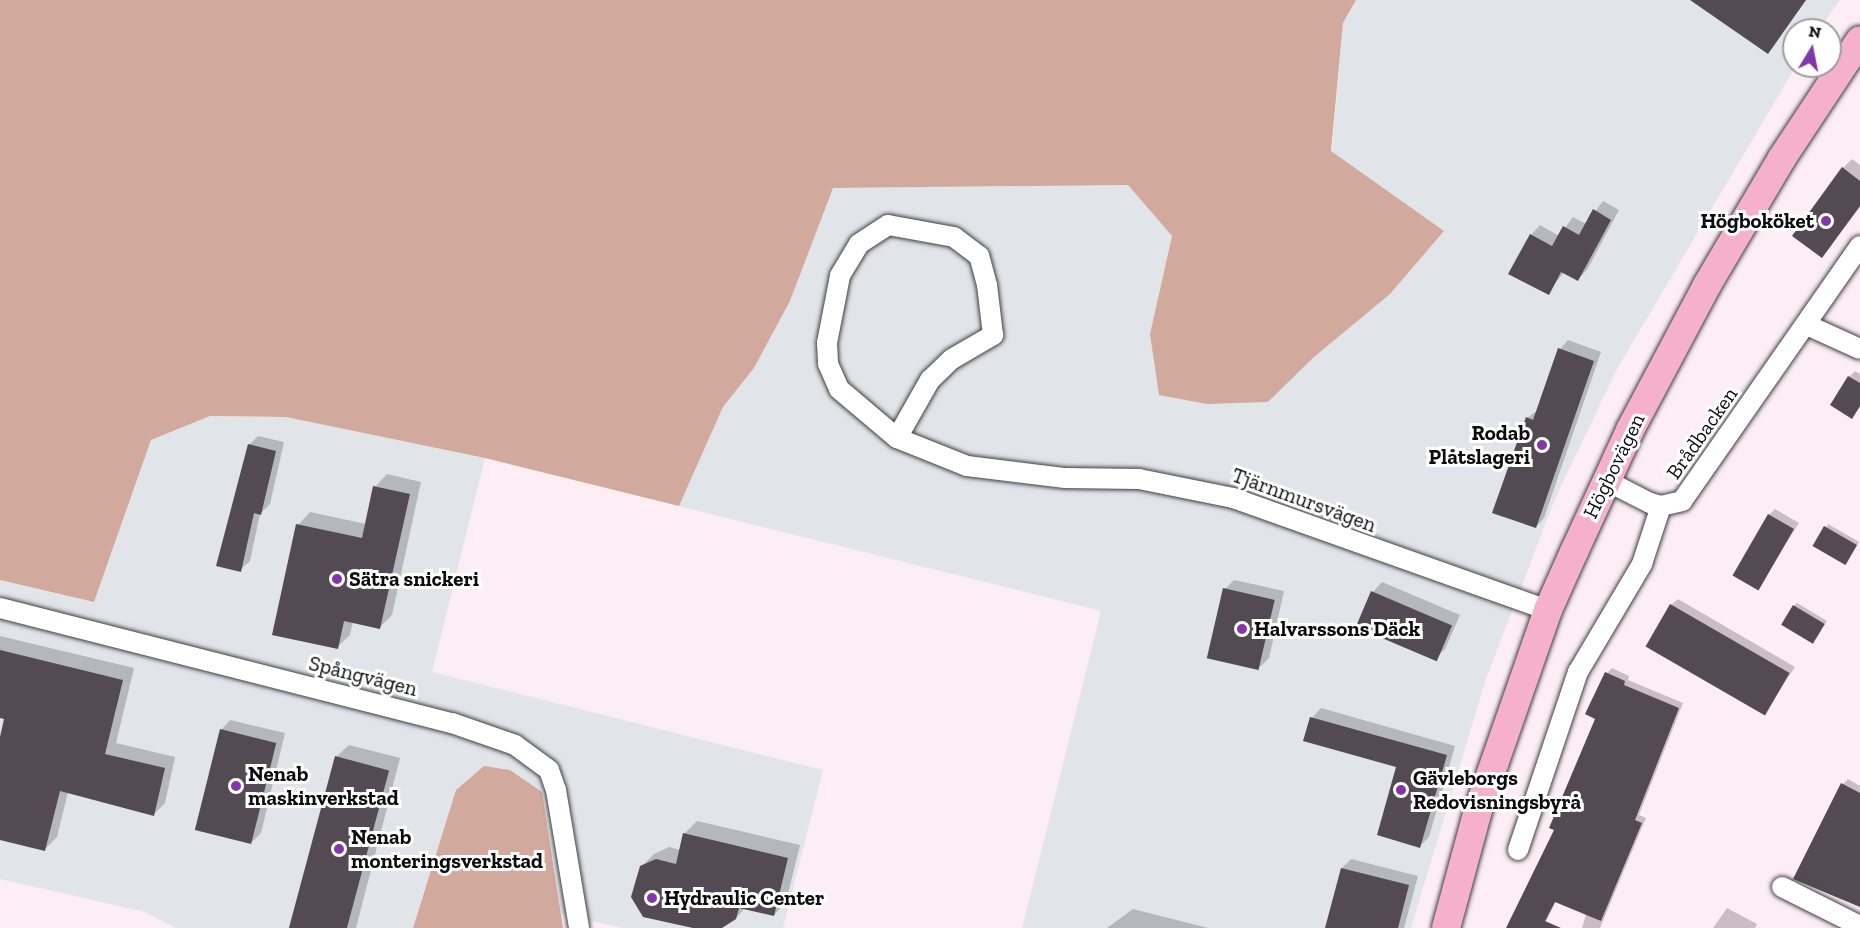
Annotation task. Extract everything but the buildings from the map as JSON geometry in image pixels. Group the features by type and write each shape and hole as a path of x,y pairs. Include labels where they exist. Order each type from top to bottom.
{"main road":[{"name":"Högbovägen","path":"1446,928 1478,810 1548,610 1630,430 1738,229 1860,40"}],"street":[{"name":"Tjärnmursvägen","path":"897,438 930,380 952,359 993,335 979,256 954,237 888,225 860,244 840,276 826,343 828,364 838,389 897,438 967,466 1065,478 1139,479 1233,498 1548,610"},
{"name":"Brådbacken","path":"1607,481 1661,506 1682,501 1860,246"},
{"path":"1807,325 1860,349"},
{"path":"1518,850 1578,672 1642,564 1661,506"},
{"name":"Spångvägen","path":"0,608 452,723 515,745 549,770 556,790 579,928"},
{"path":"1782,887 1860,926"}],"shaded area":[{"path":"0,0 1356,0 1343,23 1331,151 1444,231 1390,294 1314,357 1268,402 1207,404 1159,395 1150,334 1172,236 1128,185 833,188 790,301 754,368 723,407 679,506 485,458 286,417 210,416 151,440 94,602 0,580"},
{"path":"1356,0 1840,0 1827,18 1782,18 1782,78 1789,78 1617,369 1555,499 1486,679 1411,928 1022,928 1101,611 679,506 723,407 754,368 790,301 832,188 1128,185 1172,236 1150,334 1268,402 1314,357 1343,23"},
{"path":"210,416 286,417 485,458 432,672 823,770 783,928 623,928 561,914 542,792 456,790 413,928 176,928 145,912 0,879 0,580 94,602 151,440"},
{"path":"484,766 510,770 542,792 563,928 413,928 456,790"}],"place":[{"name":"Högboköket","path":"1826,221"},
{"name":"Rodab Plåtslageri","path":"1542,445"},
{"name":"Sätra snickeri","path":"337,579"},
{"name":"Halvarssons Däck","path":"1242,629"},
{"name":"Nenab maskinverkstad","path":"236,786"},
{"name":"Gävleborgs Redovisningsbyrå","path":"1401,790"},
{"name":"Nenab monteringsverkstad","path":"339,849"},
{"name":"Hydraulic Center","path":"652,898"}]}
